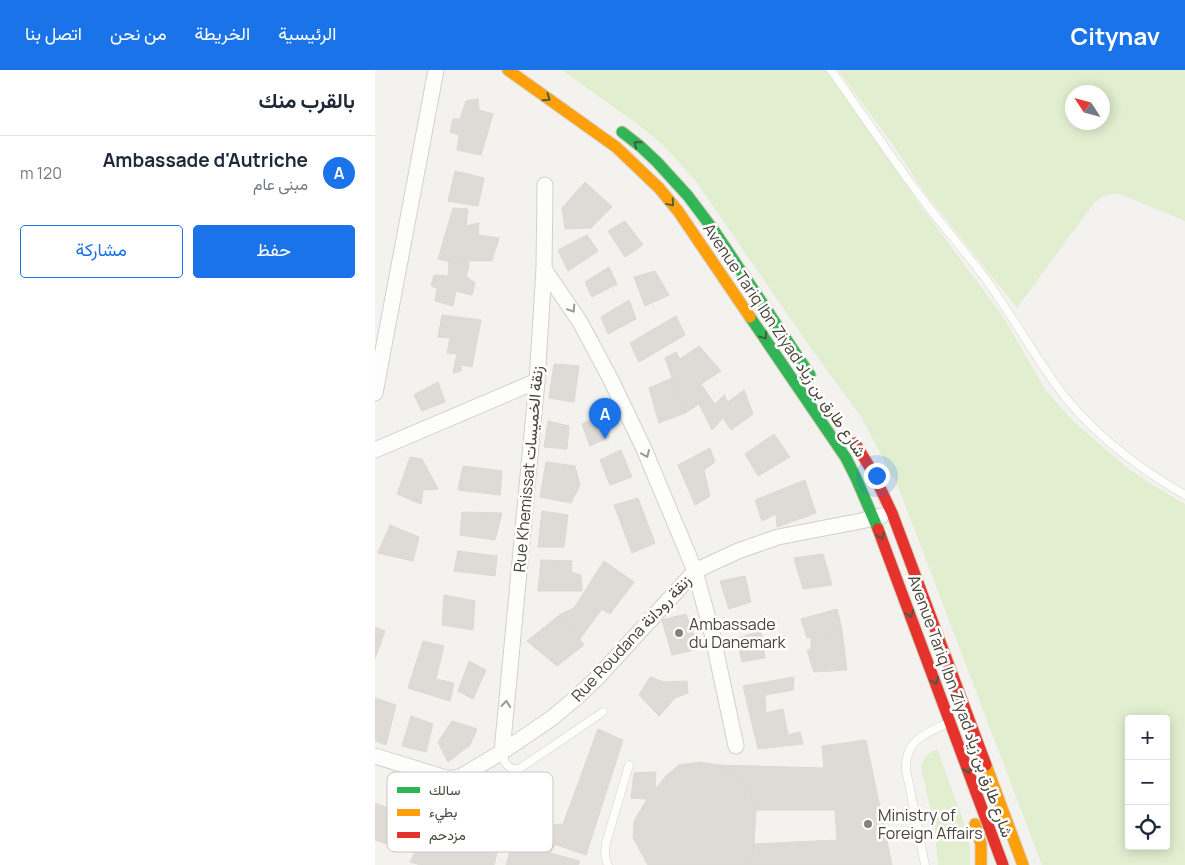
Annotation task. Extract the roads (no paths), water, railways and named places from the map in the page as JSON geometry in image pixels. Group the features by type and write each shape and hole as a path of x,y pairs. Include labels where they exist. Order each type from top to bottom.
{"main road":[{"name":"Avenue Tariq Ibn Ziyad شارع طارق بن زياد","path":"508,70 616,147 645,174 678,211 846,458 860,484 874,518 1003,865"},
{"name":"Avenue Tariq Ibn Ziyad شارع طارق بن زياد","path":"610,124 649,154 691,199 817,386"},
{"name":"Avenue Tariq Ibn Ziyad شارع طارق بن زياد","path":"849,435 872,471 892,513 1023,865"},
{"path":"946,744 946,734 951,723"},
{"path":"973,818 982,849 981,865"}],"street":[{"path":"375,393 436,70"},
{"name":"Rue Khemissat زنقة الخميسات","path":"502,752 537,381 544,269 545,185"},
{"path":"544,269 581,322 610,378 644,449 695,570 712,632 736,746"},
{"path":"375,450 537,381"},
{"name":"Rue Roudana زنقة رودانة","path":"470,772 552,718 577,697 612,662 695,570 738,551 778,537 892,513"},
{"name":"Rue Roudana زنقة رودانة","path":"375,756 425,772"}],"lane":[{"path":"831,70 920,196 985,278 1054,383 1073,406 1093,427 1137,464 1160,481 1185,495"},
{"path":"502,752 507,765 511,769 519,769 603,712"},
{"path":"925,865 906,769 907,757 912,745 921,736 951,723"},
{"path":"608,865 605,860 606,843 629,765"}],"place":[{"name":"Ambassade d'Autriche","path":"605,439"},
{"name":"Ambassade du Danemark","path":"679,633"},
{"name":"Ministry of Foreign Affairs","path":"868,824"}]}
